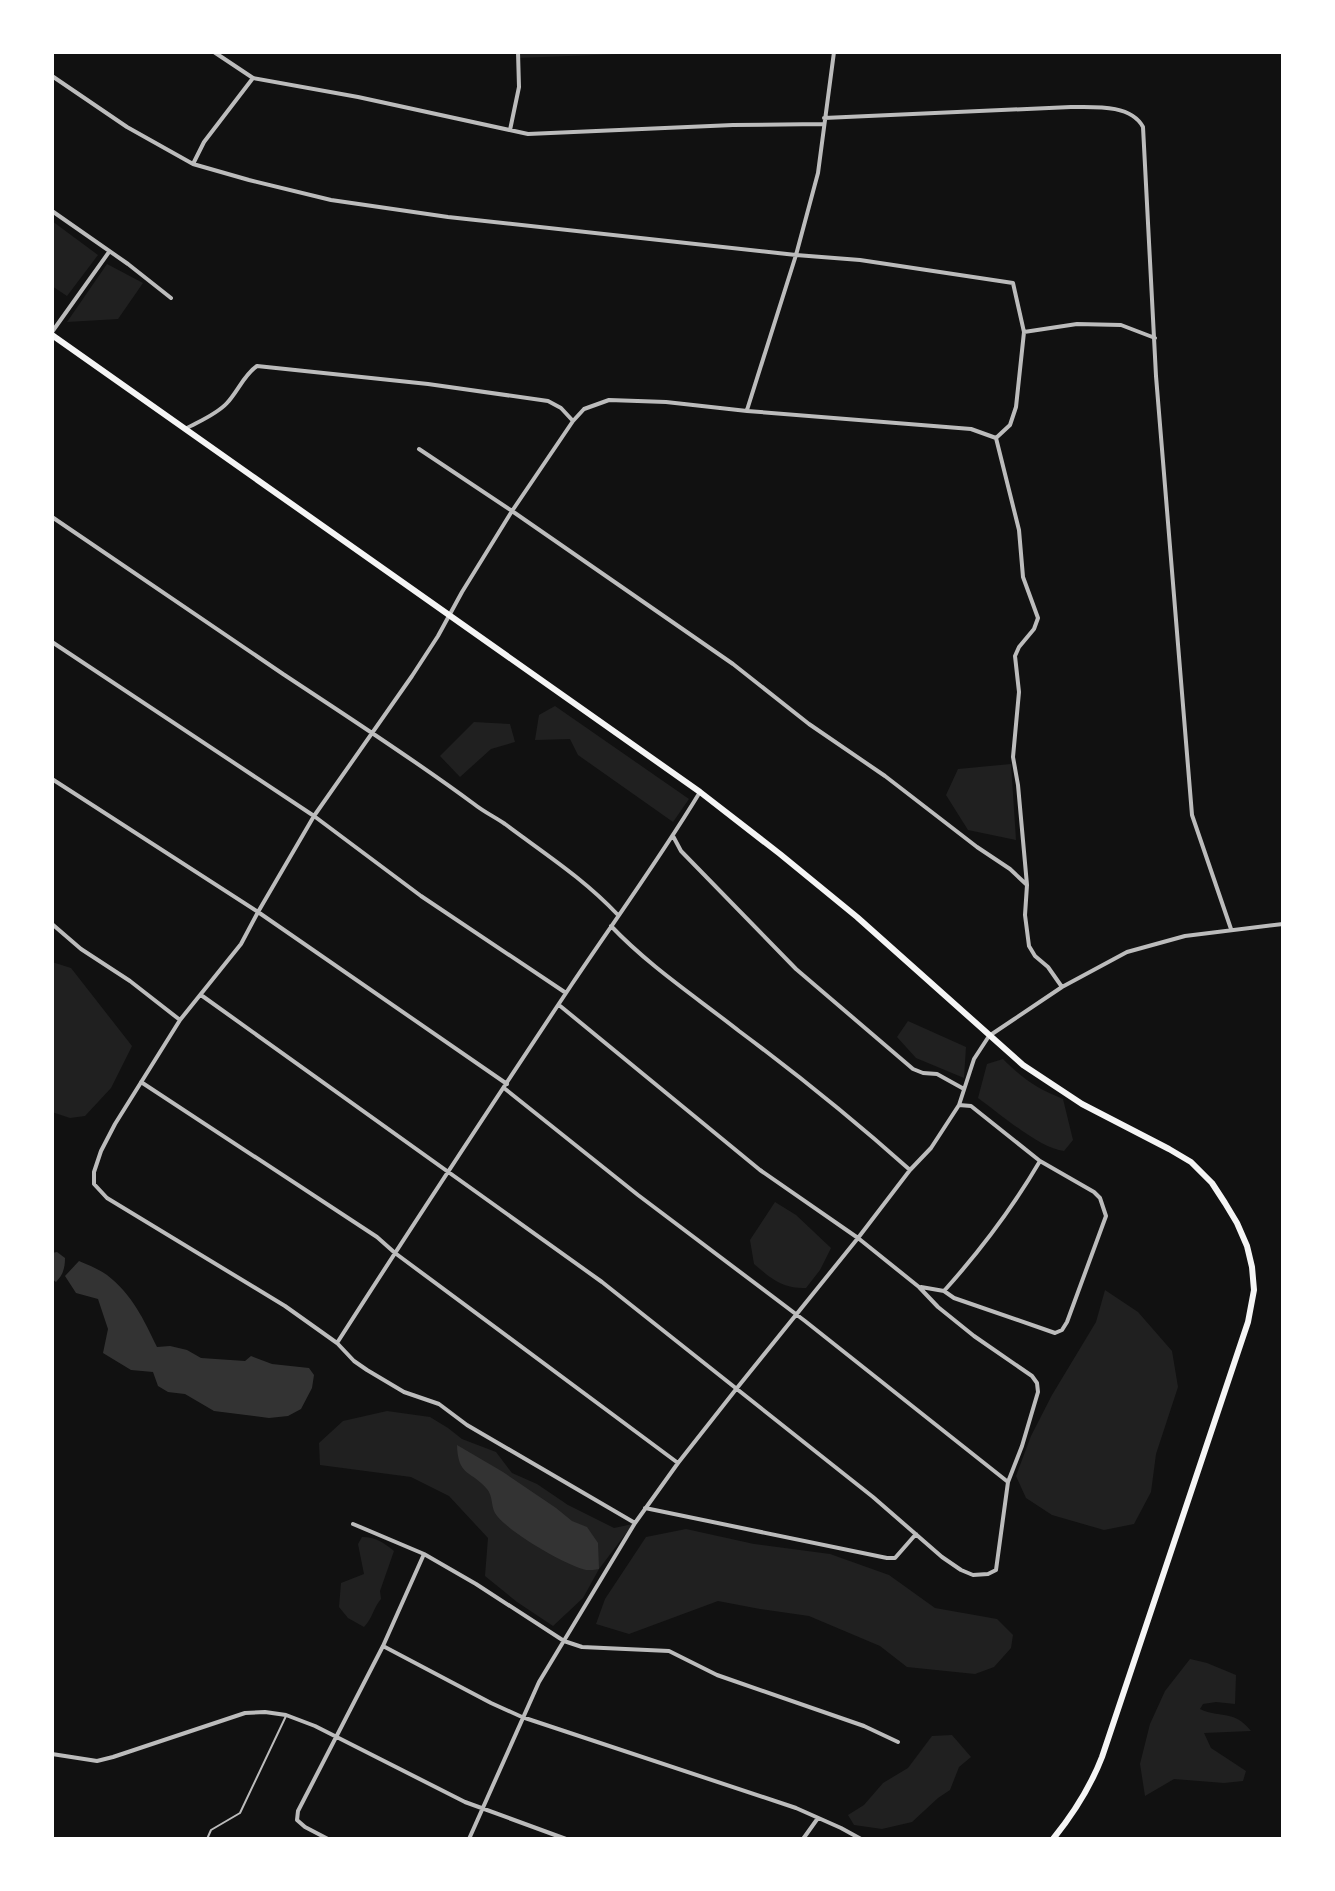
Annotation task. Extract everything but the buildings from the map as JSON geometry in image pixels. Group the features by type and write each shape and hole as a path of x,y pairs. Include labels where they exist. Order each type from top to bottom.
{"main road":[{"path":"52,333 700,792 846,908 1023,1065 1082,1104 1191,1162 1212,1183 1237,1223 1247,1246 1254,1290 1248,1322 1102,1757 1078,1807 1055,1839"}],"street":[{"path":"214,52 253,78 528,134 1071,107 1104,107 1130,114 1139,120 1143,127 1156,376 1192,815 1231,929"},
{"path":"510,130 519,87 518,52"},
{"path":"747,411 818,173 834,52"},
{"path":"52,76 127,127 193,164 331,200 448,217 860,260 1013,283 1024,332 1014,418 996,438"},
{"path":"193,164 204,142 253,78"},
{"path":"52,211 171,298"},
{"path":"52,333 109,252"},
{"path":"1024,332 1077,324 1121,325 1155,338"},
{"path":"185,429 221,408 257,366 428,384 548,401 561,408 573,421"},
{"path":"635,1523 467,1425 439,1404 404,1392 367,1370 337,1343 262,1291 107,1198 94,1184 94,1172 115,1124 180,1020 241,944 314,816 412,676 512,511 584,409 609,400 666,402 971,429 996,438"},
{"path":"996,438 1019,530 1023,577 1038,618 1015,656 1019,692 1013,757 1027,885 1025,915 1029,946 1062,987"},
{"path":"419,449 733,664 809,724 1010,869 1027,885"},
{"path":"52,517 372,732 577,875 618,915"},
{"path":"52,642 314,816 421,896 566,993"},
{"path":"52,779 258,912 506,1086 638,1195 796,1314 1008,1482"},
{"path":"337,1343 700,792"},
{"path":"673,836 681,851 796,969 913,1069 937,1074 964,1089"},
{"path":"52,924 81,949 130,981 180,1020"},
{"path":"469,1839 539,1682 635,1523 737,1388 910,1170 931,1148 959,1105 974,1059 989,1036 1062,987 1127,952 1185,936 1283,924"},
{"path":"611,926 640,955 855,1121 910,1170"},
{"path":"201,995 602,1282 737,1388 942,1557 973,1575 996,1570 1008,1482 1038,1392 1032,1376 974,1336 858,1238 760,1170 559,1005"},
{"path":"141,1082 377,1237 678,1463"},
{"path":"919,1287 944,1291 954,1298 1055,1333 1062,1330 1067,1322 1106,1216 1100,1198 1040,1161 971,1106 959,1105"},
{"path":"944,1291 1000,1222 1040,1161"},
{"path":"645,1508 887,1558 895,1558 916,1534"},
{"path":"353,1524 424,1554 564,1641 582,1647 669,1651 717,1675 864,1726 898,1742"},
{"path":"328,1839 297,1820 298,1811 383,1646 424,1554"},
{"path":"383,1646 522,1717 796,1808 861,1839"},
{"path":"52,1754 97,1761 245,1713 286,1715 337,1736 465,1802 566,1839"},
{"path":"803,1839 818,1818"}],"lane":[{"path":"207,1839 211,1830 240,1813 286,1715"}],"shaded area":[{"path":"519,52 673,52 517,58"},
{"path":"52,221 98,255 67,296 52,286"},
{"path":"107,264 143,283 118,319 67,322"},
{"path":"555,706 689,799 673,822 578,755 570,739 535,740 539,715"},
{"path":"474,722 510,724 515,742 491,749 460,777 440,756"},
{"path":"1011,764 1016,840 968,830 946,795 958,769"},
{"path":"52,962 71,968 132,1046 111,1088 85,1116 70,1118 52,1112"},
{"path":"908,1021 966,1047 964,1078 916,1058 897,1037"},
{"path":"1003,1059 1030,1082 1063,1099 1073,1140 1064,1151 1043,1144 978,1098 987,1064"},
{"path":"775,1202 796,1215 831,1248 806,1288 777,1282 754,1264 750,1240"},
{"path":"57,1252 65,1258 65,1262 56,1282 52,1279 52,1253"},
{"path":"79,1261 104,1273 124,1290 157,1347 187,1350 201,1358 245,1361 251,1356 272,1364 309,1368 314,1375 312,1388 301,1409 288,1416 269,1418 214,1411 185,1394 168,1392 158,1386 153,1372 131,1370 103,1353 108,1329 98,1299 76,1293 65,1276"},
{"path":"1105,1290 1138,1312 1172,1351 1178,1387 1156,1454 1151,1492 1134,1524 1104,1530 1052,1515 1026,1498 1016,1476 1031,1436 1052,1395 1096,1322"},
{"path":"387,1411 430,1417 462,1439 496,1452 512,1473 537,1484 568,1505 614,1528 633,1524 599,1569 583,1598 553,1626 485,1576 488,1538 449,1496 411,1477 320,1465 319,1443 343,1421"},
{"path":"457,1445 503,1472 572,1521 587,1527 598,1543 599,1569 586,1570 564,1562 523,1538 501,1520 495,1513 487,1489 460,1463"},
{"path":"686,1529 754,1544 830,1554 889,1575 935,1608 997,1619 1013,1635 1011,1648 994,1667 975,1674 907,1667 880,1646 809,1616 718,1601 629,1634 596,1624 605,1599 646,1537"},
{"path":"362,1537 380,1541 394,1551 380,1591 381,1599 364,1627 348,1618 339,1607 341,1583 364,1574 358,1544"},
{"path":"1190,1659 1236,1675 1235,1704 1216,1702 1203,1704 1200,1709 1233,1717 1251,1731 1204,1733 1211,1748 1246,1771 1243,1781 1224,1783 1174,1779 1145,1796 1140,1764 1150,1724 1165,1691"},
{"path":"952,1735 971,1757 959,1767 950,1790 912,1822 882,1829 854,1825 848,1815 864,1805 883,1783 908,1768 932,1736"}]}
